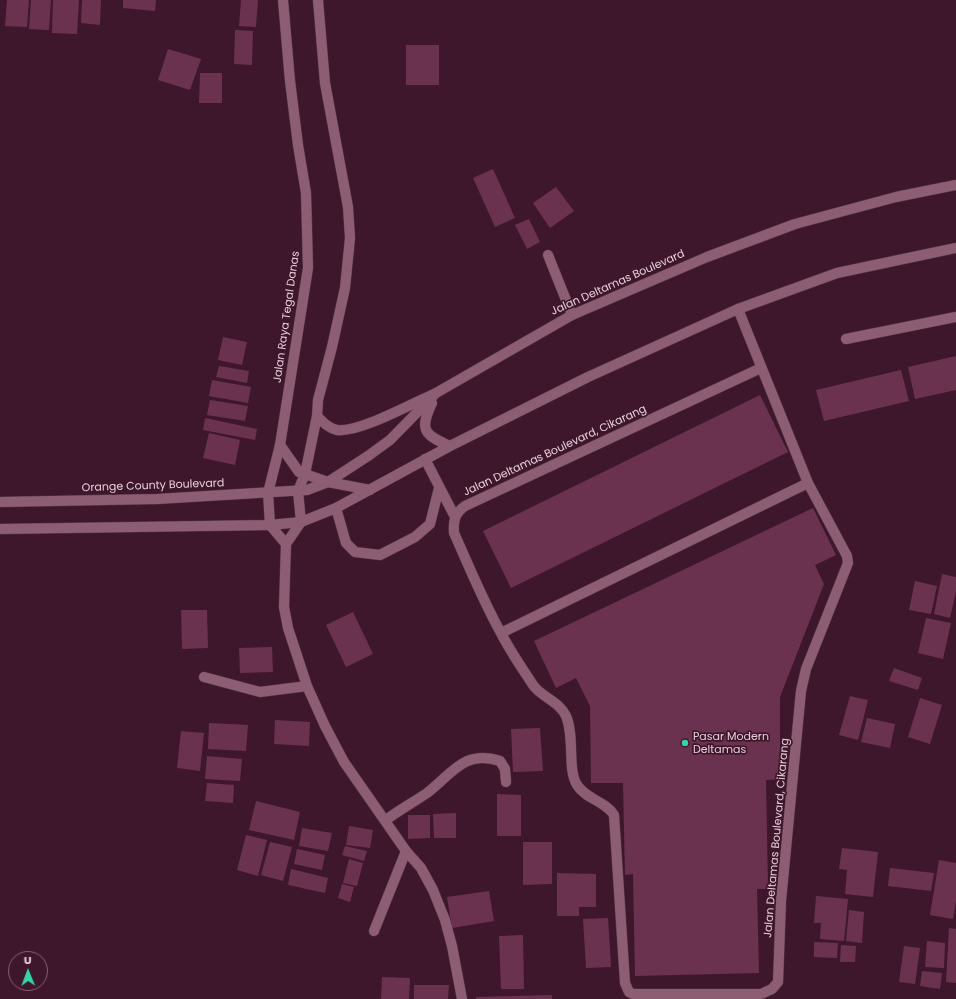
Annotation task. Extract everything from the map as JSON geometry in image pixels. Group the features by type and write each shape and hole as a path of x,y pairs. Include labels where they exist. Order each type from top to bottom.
{"main road":[{"name":"Jalan Raya Tegal Danas","path":"270,525 268,493 280,445 308,268 309,239 306,194 298,146 283,0"},
{"path":"318,0 325,83 348,208 350,238 345,288 318,400 317,416 302,490 301,522 286,544 284,607 288,628 307,686 325,726 344,762 386,820 406,851 421,868 445,920 452,946 462,999"},
{"name":"Jalan Deltamas Boulevard","path":"302,490 328,482 390,440 436,394 572,315 706,257 795,224 896,197 956,185"},
{"path":"0,529 270,525 301,522 336,508 450,446 588,377 738,309 837,273 956,248"},
{"path":"548,255 572,315"},
{"name":"Jalan Deltamas Boulevard, Cikarang","path":"738,309 808,483 846,556 848,563 806,669 801,691 781,901 778,982 776,986 767,992 755,995 633,994 629,992 625,983 616,824 614,815 610,809 585,795 577,784 573,773 569,725 565,714 556,704 535,687 501,633 454,533 455,517 459,510 465,506 761,368"},
{"path":"846,339 956,317"},
{"path":"317,416 325,425 336,430 348,430 369,424 436,394"},
{"path":"436,394 425,416 425,428 432,438 450,446"},
{"path":"280,445 299,472 328,482 370,490"},
{"path":"425,459 455,517"},
{"path":"501,633 808,483"},
{"path":"336,508 346,543 355,552 380,555 415,537 430,524 439,488"},
{"name":"Orange County Boulevard","path":"0,502 157,499 302,490"},
{"path":"270,525 286,544"},
{"path":"204,677 260,692 307,686"},
{"path":"386,820 417,800 435,786 457,765 466,760 483,758 500,761 505,769 506,782"},
{"path":"374,931 406,851"}],"building":[{"path":"7,0 29,0 27,27 5,26"},
{"path":"31,0 51,0 49,30 29,29"},
{"path":"53,0 79,0 77,34 52,33"},
{"path":"82,0 101,0 100,25 81,23"},
{"path":"123,0 156,0 155,11 123,8"},
{"path":"241,0 258,0 256,27 239,26"},
{"path":"235,30 253,31 252,65 234,64"},
{"path":"406,45 439,45 439,85 406,85"},
{"path":"168,49 201,59 190,90 158,80"},
{"path":"200,73 222,73 222,103 199,103"},
{"path":"493,169 515,218 495,227 473,178"},
{"path":"556,187 574,211 550,228 533,203"},
{"path":"529,219 540,242 527,249 515,225"},
{"path":"223,337 247,342 242,365 218,360"},
{"path":"956,356 956,390 915,399 908,367"},
{"path":"219,366 249,371 247,383 216,377"},
{"path":"901,370 909,401 824,421 816,390"},
{"path":"212,380 251,387 248,403 209,396"},
{"path":"760,395 788,452 511,588 483,531"},
{"path":"210,400 248,406 245,421 207,415"},
{"path":"205,418 257,429 255,440 203,430"},
{"path":"209,433 240,440 235,465 203,458"},
{"name":"Pasar Modern Deltamas","path":"813,508 836,555 815,565 824,584 780,697 780,779 766,780 768,889 757,889 759,973 635,976 633,874 625,875 623,783 591,783 590,706 576,678 556,688 534,641"},
{"path":"942,574 956,577 956,591 950,618 934,614"},
{"path":"915,581 937,586 931,614 909,610"},
{"path":"181,610 207,610 208,648 182,649"},
{"path":"353,612 373,654 346,667 326,625"},
{"path":"926,618 951,623 943,659 918,653"},
{"path":"272,647 273,672 240,673 239,648"},
{"path":"894,668 922,678 918,690 889,681"},
{"path":"850,696 868,700 858,740 839,735"},
{"path":"920,698 942,705 930,744 908,737"},
{"path":"867,718 895,724 890,748 861,742"},
{"path":"275,720 310,722 309,746 274,744"},
{"path":"209,723 248,725 246,751 208,749"},
{"path":"540,728 543,771 513,772 511,729"},
{"path":"181,731 204,733 200,771 177,768"},
{"path":"207,756 242,759 240,781 205,779"},
{"path":"207,783 234,785 233,803 205,801"},
{"path":"497,794 521,795 521,836 497,836"},
{"path":"256,801 300,812 294,840 249,830"},
{"path":"456,813 456,838 434,838 433,814"},
{"path":"408,815 430,815 430,838 408,839"},
{"path":"349,826 373,830 370,848 346,845"},
{"path":"302,828 332,833 328,851 299,846"},
{"path":"246,835 267,840 258,876 237,870"},
{"path":"270,842 292,847 283,881 261,875"},
{"path":"523,842 552,842 552,884 523,885"},
{"path":"345,846 367,851 364,861 342,855"},
{"path":"842,848 878,852 873,897 845,894 847,870 839,869"},
{"path":"297,849 325,855 322,870 294,864"},
{"path":"349,859 363,863 357,886 343,883"},
{"path":"939,860 956,863 956,901 953,919 930,915"},
{"path":"890,868 934,873 931,891 888,886"},
{"path":"291,869 328,878 325,893 288,885"},
{"path":"557,873 596,874 596,907 579,907 579,916 557,916"},
{"path":"342,884 354,887 350,902 338,898"},
{"path":"489,891 494,921 452,928 447,897"},
{"path":"816,896 848,899 844,941 820,939 821,923 814,923"},
{"path":"849,910 864,912 862,943 846,941"},
{"path":"608,918 611,967 586,968 583,919"},
{"path":"949,928 956,929 956,983 946,982"},
{"path":"523,935 524,989 501,989 499,936"},
{"path":"927,941 945,943 944,968 925,967"},
{"path":"814,942 838,943 837,958 814,957"},
{"path":"841,945 856,946 855,962 840,962"},
{"path":"904,946 920,948 915,984 899,982"},
{"path":"922,971 942,973 940,989 920,986"},
{"path":"382,977 410,978 409,999 381,999"},
{"path":"414,985 449,985 448,999 414,999"},
{"path":"552,995 552,999 476,999 476,997"}],"place":[{"name":"Pasar Modern Deltamas","path":"685,743"}]}
